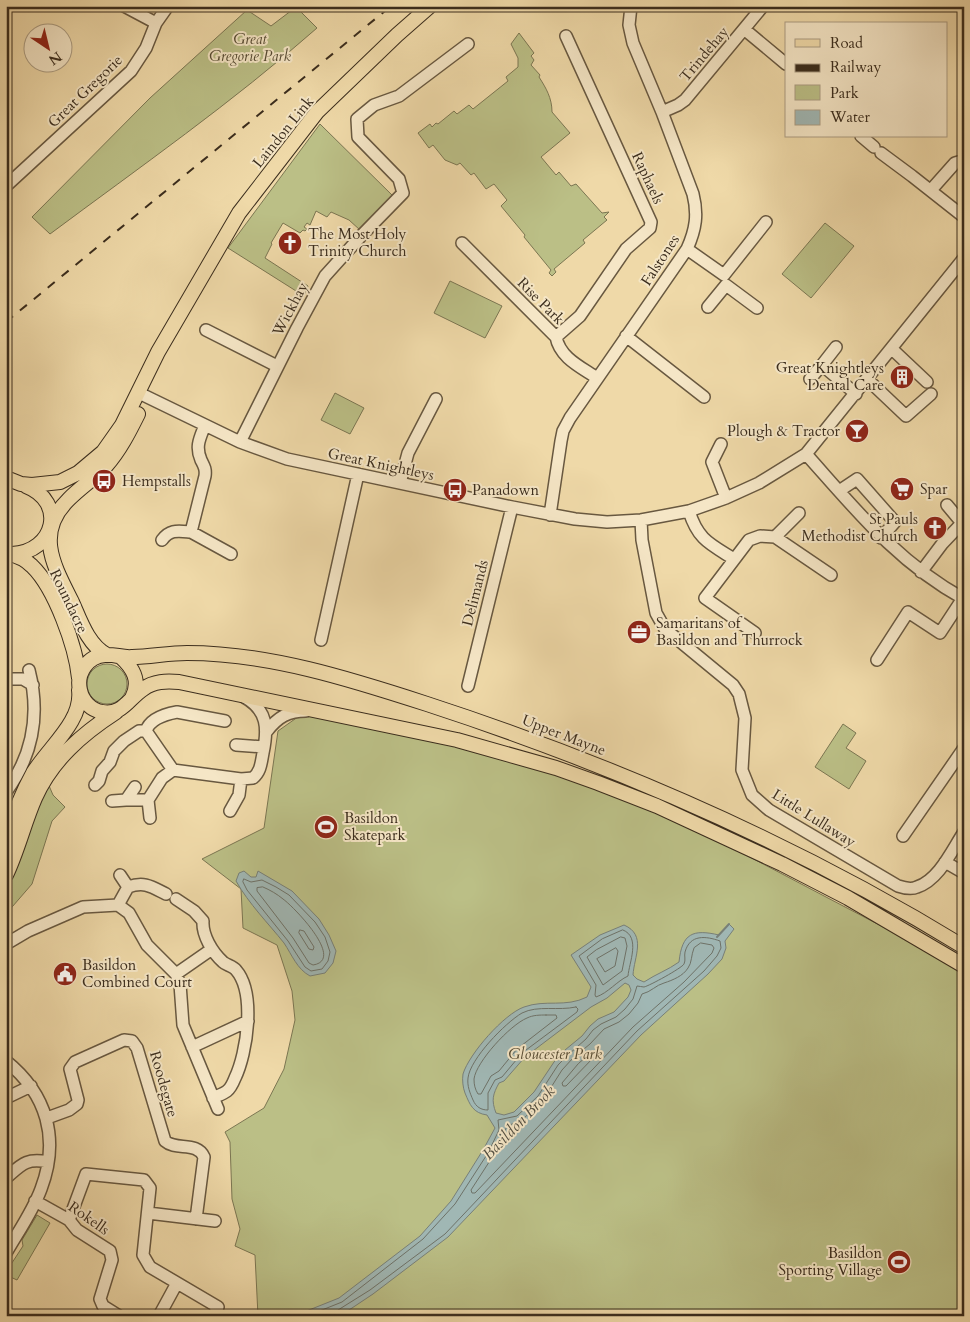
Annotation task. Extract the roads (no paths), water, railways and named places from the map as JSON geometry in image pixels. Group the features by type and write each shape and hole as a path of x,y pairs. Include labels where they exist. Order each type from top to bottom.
{"main road":[{"name":"Laindon Link","path":"51,528 62,506 98,474 114,456 143,395 174,338 188,301 239,213 318,112 397,35 430,6"},
{"name":"Laindon Link","path":"21,484 52,484 68,479 86,468 103,452 143,395"},
{"path":"6,478 21,484"},
{"path":"6,486 21,484"},
{"name":"Roundacre","path":"21,484 33,489 44,498 50,511 50,549 55,568 90,639 100,650 114,656"},
{"path":"7,553 23,553 34,548 45,538 51,528"},
{"name":"Roundacre","path":"7,553 22,558 33,566 46,586 71,637 79,684"},
{"name":"Upper Mayne","path":"79,684 82,670 95,657 188,653 265,661 336,677 468,718 609,770 713,815 868,892 964,947"},
{"path":"79,684 81,696 88,705 95,709 108,712 126,705 135,693 134,673 129,665 114,656"},
{"path":"6,874 19,846 35,799 50,771 67,751 88,731 126,705 142,689 162,682 179,682 412,729 510,754 572,774 657,806 782,864 848,898 964,966"},
{"path":"7,835 20,799 32,774 76,714 80,701 79,684"}],"street":[{"path":"124,6 156,23"},
{"name":"Great Gregorie","path":"6,186 131,71 146,48 156,23 168,6"},
{"name":"Falstones","path":"550,515 563,431 687,248 693,236 696,221 693,194 633,42 629,25 631,6"},
{"name":"Trindehay","path":"662,112 685,100 763,6"},
{"path":"744,29 785,63"},
{"name":"Raphaels","path":"556,337 580,316 616,261 626,249 650,228 651,222 566,36"},
{"name":"Wickhay","path":"240,442 277,366 325,276 403,193 399,179 358,137 357,120 374,104 399,96 468,44"},
{"path":"863,138 964,218"},
{"path":"931,190 954,162 962,161 964,158"},
{"path":"708,307 766,222"},
{"name":"Rise Park","path":"462,243 556,337 558,344 568,358 598,378"},
{"path":"687,248 757,308"},
{"name":"Great Knightleys","path":"143,395 240,442 287,459 550,515 607,522 641,520 689,511 726,498 759,482 806,454 964,258"},
{"path":"206,330 277,366"},
{"path":"626,336 704,397"},
{"path":"810,379 836,347"},
{"path":"892,349 928,382"},
{"path":"822,365 856,394"},
{"path":"868,379 906,416 931,394"},
{"path":"400,483 408,453 436,399"},
{"path":"191,532 206,476 205,467 197,445 206,425"},
{"path":"721,444 712,462 726,498"},
{"path":"806,454 881,538 921,572 963,599 940,633 908,612 877,660"},
{"path":"321,640 358,474"},
{"path":"838,491 857,478 895,522 881,538"},
{"path":"921,572 942,544 962,523 947,505"},
{"name":"Delimands","path":"468,686 512,507"},
{"path":"689,511 700,536 734,559"},
{"path":"775,536 799,513"},
{"name":"Little Lullaway","path":"641,520 642,540 656,613 665,629 733,684 739,694 745,718 742,770 752,795 769,810 898,886 907,889 918,887 932,878 945,862 964,832"},
{"path":"162,540 172,530 191,532 231,554"},
{"path":"755,633 705,598 749,540 760,536 775,536 831,575"},
{"path":"6,792 24,760 32,738 35,706 29,670"},
{"path":"6,679 23,679 33,686"},
{"path":"150,818 148,800 162,778 173,770 242,779 253,778 259,772 267,731 263,715 255,704 238,694"},
{"path":"146,731 148,725 170,713 178,712 225,721"},
{"path":"267,731 279,718 291,712 327,712"},
{"path":"95,785 99,781 102,771 110,762 114,751 124,741 139,731 146,731"},
{"path":"146,731 173,770"},
{"path":"236,745 264,747"},
{"path":"903,836 964,748"},
{"path":"230,811 239,795 242,779"},
{"path":"126,800 135,787"},
{"path":"6,859 35,799"},
{"path":"112,801 148,800"},
{"path":"945,862 964,873"},
{"path":"120,875 128,887"},
{"path":"118,905 128,887 143,883 171,897 194,911 203,921 203,929 212,948 223,963 236,969 245,988 248,1021 246,1041 238,1071 228,1091 213,1098"},
{"path":"6,944 28,931 83,907 118,905 129,913 147,944 176,974 180,984 183,1025 218,1109"},
{"path":"176,974 212,948"},
{"path":"192,1046 248,1021"},
{"name":"Roodegate","path":"47,1118 69,1110 77,1104 78,1100 70,1069 75,1062 124,1040 132,1041 137,1048 165,1141 172,1146 197,1148 204,1157 196,1219"},
{"path":"6,1061 21,1074 40,1101 47,1118 51,1140 48,1162 41,1188 6,1253"},
{"path":"6,1098 31,1086"},
{"path":"6,1178 25,1162 34,1160 48,1162"},
{"path":"69,1220 86,1174 144,1180 150,1188 144,1258 150,1268 218,1307 213,1316"},
{"name":"Rokells","path":"35,1201 69,1220 76,1230 105,1247 111,1254 112,1260 100,1299 103,1306 119,1316"},
{"path":"148,1213 215,1221"},
{"path":"160,1316 177,1283"}],"water":[{"path":"244,871 251,877 256,877 258,871 292,891 319,919 336,951 333,963 325,973 310,976 298,966 284,943 236,881 239,873"},
{"path":"729,924 734,929 725,941 726,948 722,959 641,1035 448,1237 346,1312 334,1316 294,1316 339,1298 420,1236 451,1201 495,1128 487,1115 473,1108 464,1091 463,1074 472,1056 488,1036 516,1011 532,1005 571,1002 587,997 591,987 571,955 600,935 624,925 631,929 637,940 638,947 633,975 644,982 679,962 683,945 690,935 710,933 719,935","holes":["625,983 629,985 631,990 628,997 614,1012 598,1019 565,1050 554,1062 534,1092 514,1112 504,1115 496,1113 493,1101 499,1083 504,1081 525,1057"]}],"waterway":[{"name":"Basildon Brook","path":"717,937 729,924"}],"railway":[{"path":"6,322 391,6"}],"place":[{"name":"The Most Holy Trinity Church","path":"290,243"},
{"name":"Great Knightleys Dental Care","path":"902,377"},
{"name":"Plough & Tractor","path":"857,431"},
{"name":"Hempstalls","path":"104,481"},
{"name":"Spar","path":"902,489"},
{"name":"Panadown","path":"455,490"},
{"name":"St Pauls Methodist Church","path":"935,528"},
{"name":"Samaritans of Basildon and Thurrock","path":"639,632"},
{"name":"Basildon Skatepark","path":"326,827"},
{"name":"Basildon Combined Court","path":"65,974"},
{"name":"Basildon Sporting Village","path":"899,1262"}],"park label":[{"name":"Great Gregorie Park","path":"250,48"},
{"name":"Gloucester Park","path":"555,1054"}]}
